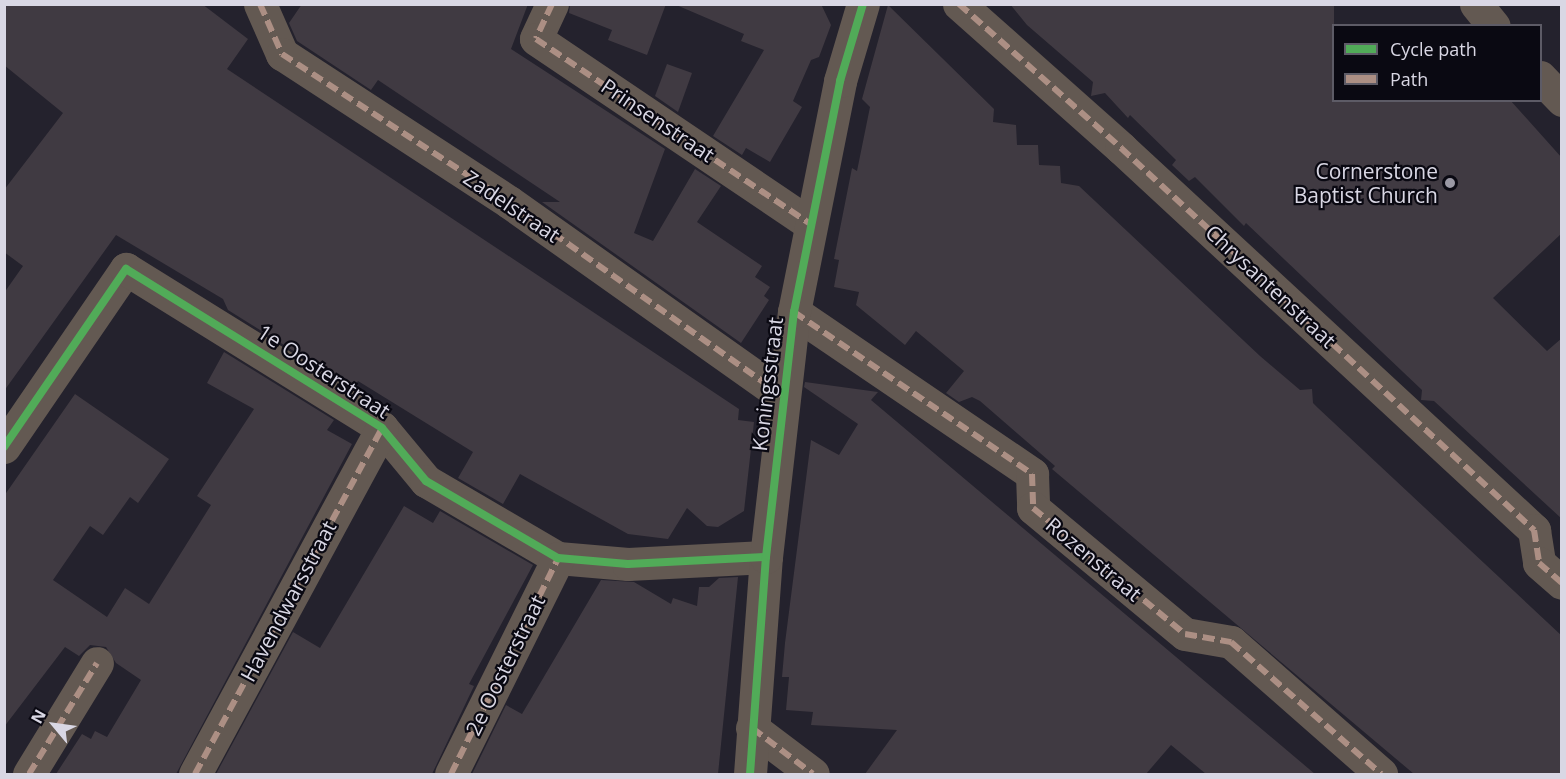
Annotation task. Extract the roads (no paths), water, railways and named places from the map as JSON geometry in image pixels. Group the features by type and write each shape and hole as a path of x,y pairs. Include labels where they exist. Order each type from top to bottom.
{"street":[{"name":"Zadelstraat","path":"260,4 282,54 509,202 782,395"},
{"name":"Prinsenstraat","path":"552,4 536,39 810,224"},
{"name":"Koningsstraat","path":"750,774 766,557 782,395 794,312 840,81 863,4"},
{"name":"Chrysantenstraat","path":"959,4 1121,148 1534,530 1539,562 1562,583"},
{"path":"1476,4 1492,24"},
{"path":"1542,78 1562,100"},
{"name":"1e Oosterstraat","path":"4,447 126,269 382,428 426,481 558,558 628,564 766,557"},
{"name":"Rozenstraat","path":"794,312 1032,474 1033,508 1185,634 1231,642 1381,774"},
{"name":"Havendwarsstraat","path":"195,774 382,428"},
{"name":"2e Oosterstraat","path":"454,774 558,558"},
{"path":"29,774 97,663"},
{"path":"752,728 813,774"}],"place":[{"name":"Cornerstone Baptist Church","path":"1450,183"}]}
